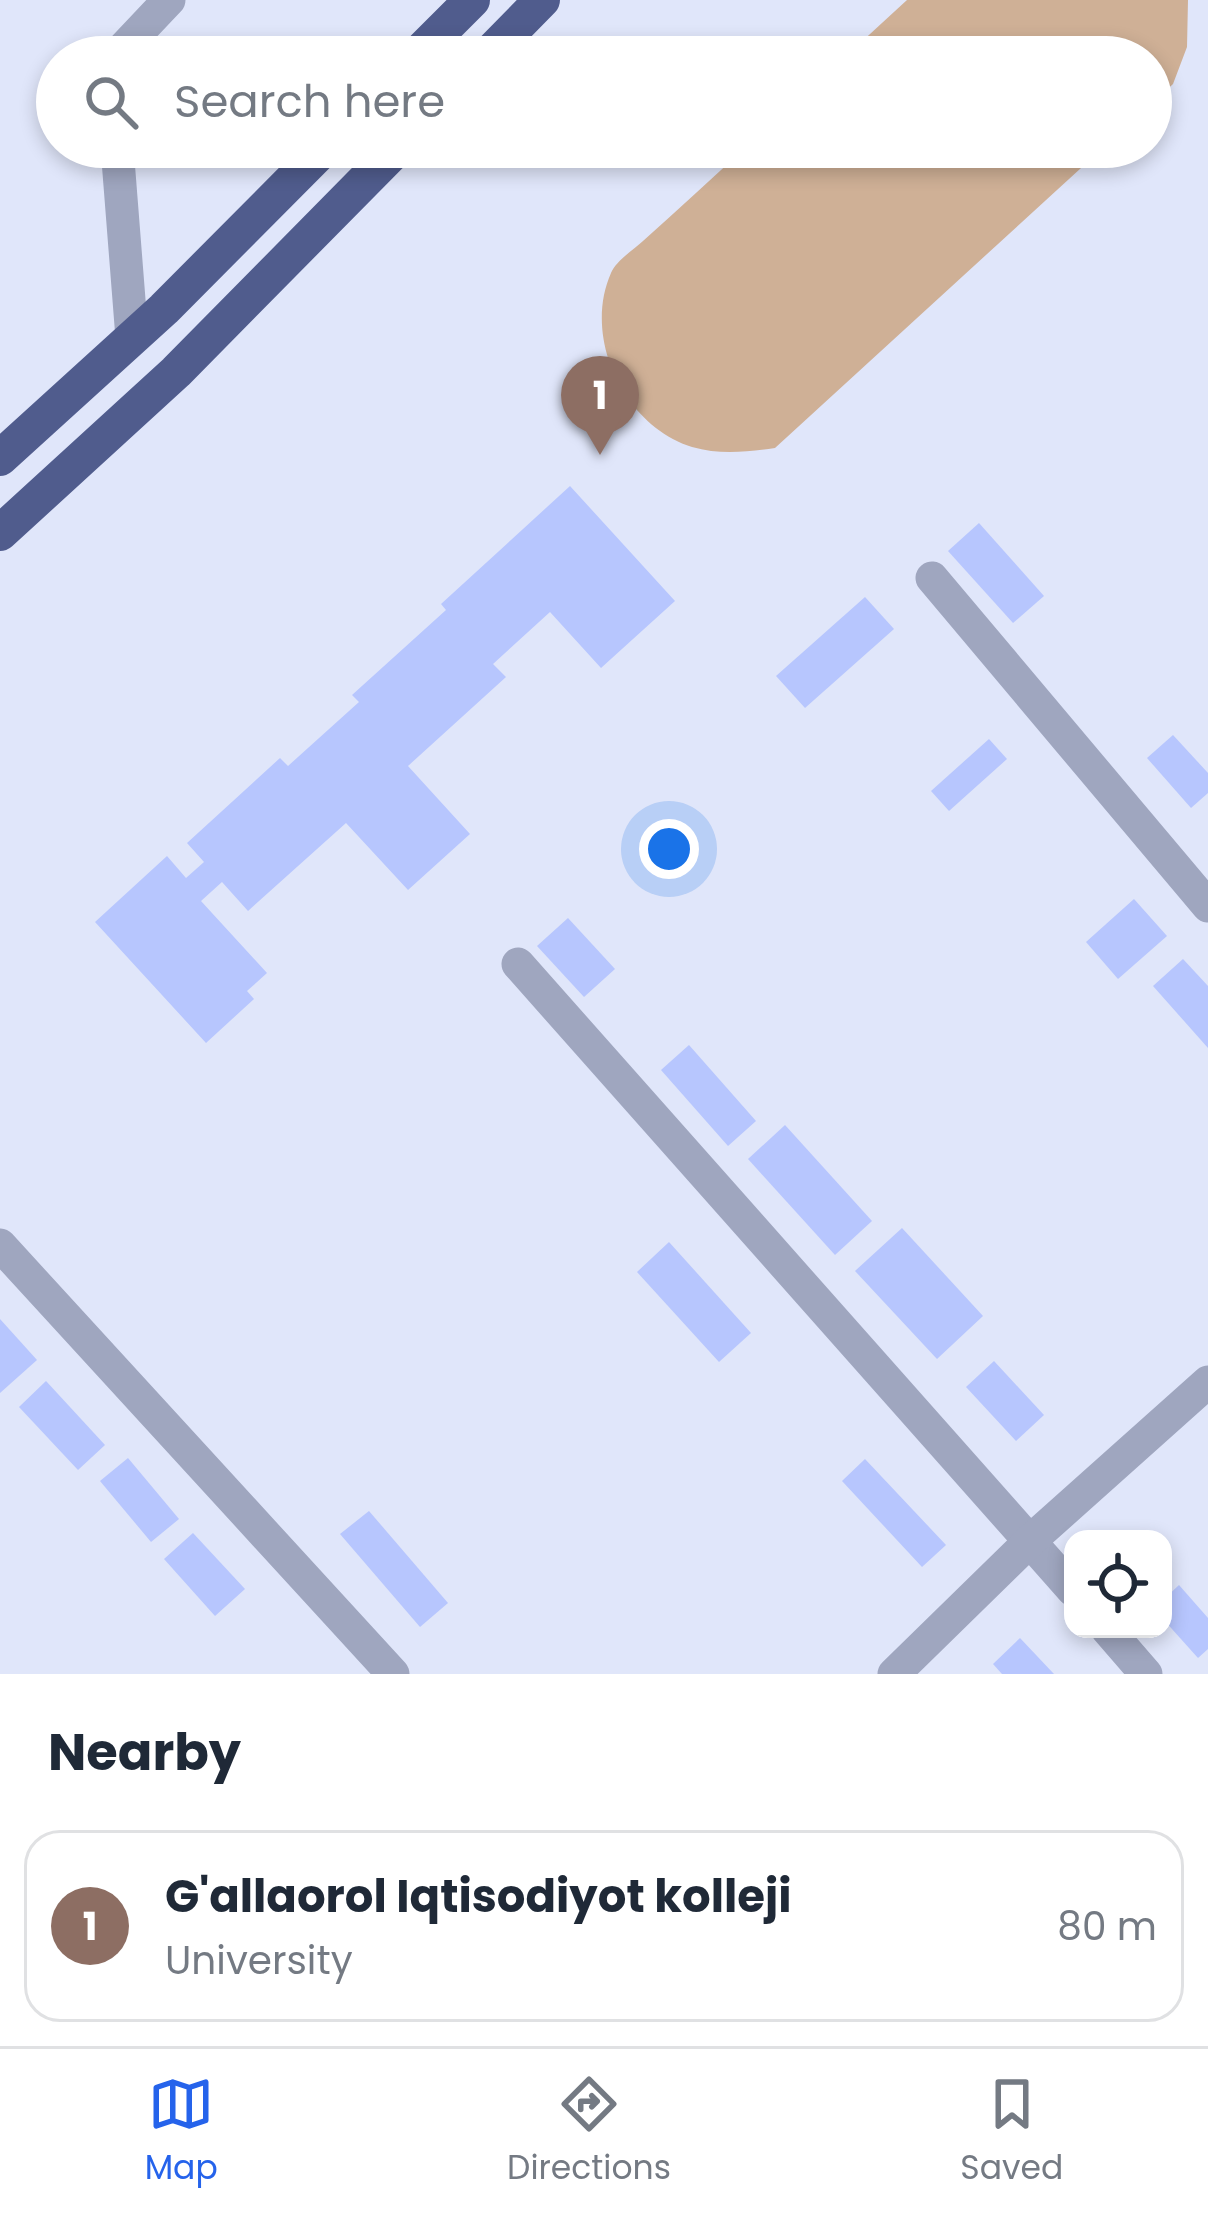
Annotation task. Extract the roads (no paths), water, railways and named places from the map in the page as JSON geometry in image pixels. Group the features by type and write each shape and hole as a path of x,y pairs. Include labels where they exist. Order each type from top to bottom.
{"highway":[{"path":"436,36 472,0"},
{"path":"507,36 542,0"},
{"path":"0,458 132,338 304,168"},
{"path":"0,533 176,372 377,168"}],"street":[{"path":"135,36 169,0"},
{"path":"119,168 132,338"},
{"path":"932,578 1208,905"},
{"path":"518,964 1064,1580"},
{"path":"0,1245 393,1674"},
{"path":"894,1674 1030,1541 1208,1382"},
{"path":"1115,1638 1147,1674"}],"place":[{"name":"G'allaorol Iqtisodiyot kolleji","path":"600,455"}]}
